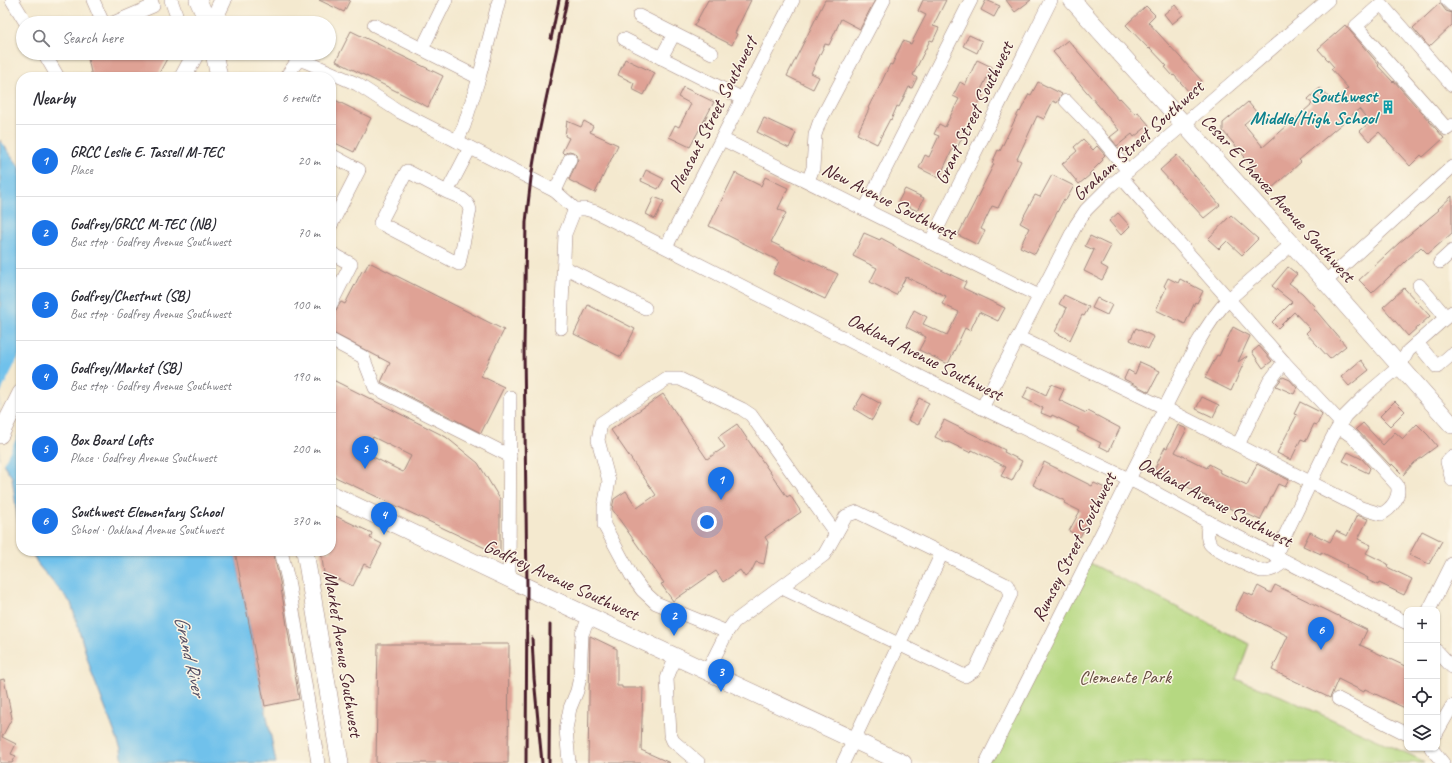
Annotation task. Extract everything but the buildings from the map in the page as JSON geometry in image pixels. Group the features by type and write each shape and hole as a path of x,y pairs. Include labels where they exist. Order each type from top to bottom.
{"main road":[{"path":"198,0 205,16"},
{"path":"215,16 223,0"},
{"name":"Cesar E Chavez Avenue Southwest","path":"1072,0 1292,244 1452,425"},
{"path":"186,72 192,60"},
{"path":"215,60 218,72"},
{"path":"0,435 16,403"},
{"name":"Godfrey Avenue Southwest","path":"336,496 903,763"},
{"name":"Market Avenue Southwest","path":"306,556 340,763"}],"street":[{"path":"12,0 22,16"},
{"path":"93,0 100,16"},
{"path":"129,16 153,6 151,0"},
{"path":"171,0 176,16"},
{"path":"422,50 446,0"},
{"path":"457,141 464,126 479,78 499,0"},
{"name":"Pleasant Street Southwest","path":"666,247 793,0"},
{"path":"808,181 813,168 815,135 819,123 884,0"},
{"path":"865,209 971,0"},
{"name":"Grant Street Southwest","path":"930,243 1051,0"},
{"name":"Graham Street Southwest","path":"982,408 1076,225 1086,210 1124,174 1328,0"},
{"path":"1447,0 1452,5"},
{"path":"1450,82 1381,4 1356,26 1447,129 1452,125"},
{"path":"639,16 712,54"},
{"path":"374,25 479,78"},
{"path":"661,58 674,34"},
{"path":"624,39 743,99"},
{"path":"49,60 55,72"},
{"path":"290,72 298,61 301,60 330,72"},
{"path":"336,75 357,84 400,112 555,191 575,209 565,234 561,328"},
{"path":"1018,337 1165,408 1362,508 1381,514 1391,507 1396,499 1399,490 1397,485 1340,425 1229,299 1124,174 1096,132 1066,101"},
{"name":"New Avenue Southwest","path":"722,139 1039,296"},
{"path":"447,192 470,148"},
{"path":"336,158 359,170 336,215"},
{"path":"555,191 570,159"},
{"path":"1325,282 1452,167"},
{"path":"407,171 447,192 467,202 470,210 459,264 380,224 407,171"},
{"name":"Oakland Avenue Southwest","path":"575,209 585,209 596,212 982,408 1130,479 1209,522 1404,621"},
{"name":"Rumsey Street Southwest","path":"986,763 1209,323 1219,309 1229,299 1292,244"},
{"path":"1440,262 1452,251"},
{"path":"336,256 351,264 336,294"},
{"path":"564,267 645,308"},
{"path":"1209,522 1207,537 1213,547 1261,571 1267,572 1274,569 1280,558 1311,482 1345,416 1367,394 1400,366 1408,351 1449,314 1419,284"},
{"path":"336,342 363,356 375,388 510,456"},
{"path":"1417,343 1437,367 1452,354"},
{"path":"1238,445 1269,382 1284,362"},
{"path":"727,632 656,603 642,590 631,575 604,526 604,507 609,481 598,440 602,424 667,379 680,379 742,409 751,415 836,534"},
{"path":"509,579 510,397"},
{"path":"1452,457 1447,462 1452,480"},
{"path":"707,672 727,632 734,622 743,614 782,588 824,555 846,516 857,512 1007,585 1011,594 975,670 965,676 782,588"},
{"path":"843,763 942,553"},
{"path":"282,556 290,594 318,763"},
{"path":"1431,607 1452,564"},
{"path":"290,594 312,590"},
{"path":"569,763 566,729 570,708 577,692 580,677 582,634 590,616"},
{"path":"299,651 322,649"},
{"path":"1440,654 1452,667"},
{"path":"676,657 667,679 670,734 673,741 699,763"},
{"path":"1338,699 1404,732"},
{"path":"309,708 330,704"},
{"path":"1440,729 1448,721 1452,706"},
{"path":"315,742 336,738"},
{"path":"1433,751 1443,763"}],"green space":[{"name":"Clemente Park","path":"1088,562 1249,644 1236,679 1281,696 1417,758 1424,763 986,763"}],"water":[{"path":"0,140 16,162 16,508 12,477 0,459"},
{"name":"Grand River","path":"34,556 236,556 276,763 123,763 121,749 92,674 71,603 39,566"}],"pier":[{"path":"16,362 16,439 2,466 0,463 0,394"}],"railway":[{"path":"551,39 559,0"},
{"path":"526,763 527,587 524,348 526,222 537,142 567,0"},
{"path":"549,763 550,625"},
{"path":"532,638 542,763"}],"place":[{"name":"Southwest Middle/High School","path":"1388,107"},
{"name":"Box Board Lofts","path":"365,469"},
{"name":"GRCC Leslie E. Tassell M-TEC","path":"721,500"},
{"name":"Godfrey/Market (SB)","path":"384,535"},
{"name":"Godfrey/GRCC M-TEC (NB)","path":"674,636"},
{"name":"Southwest Elementary School","path":"1321,650"},
{"name":"Godfrey/Chestnut (SB)","path":"721,692"}]}
